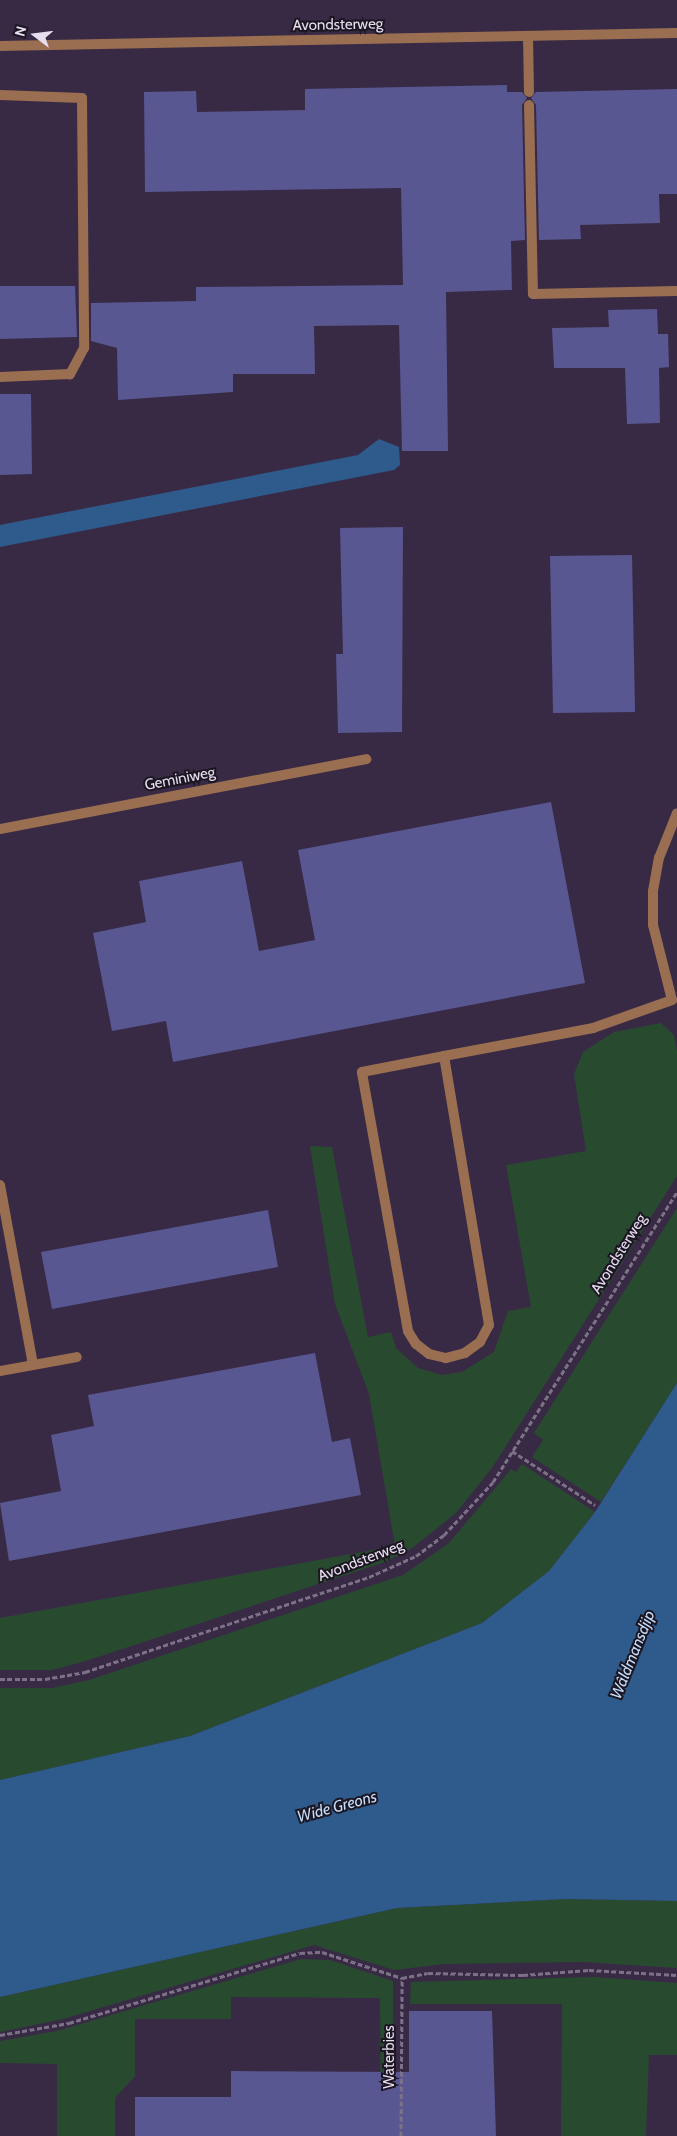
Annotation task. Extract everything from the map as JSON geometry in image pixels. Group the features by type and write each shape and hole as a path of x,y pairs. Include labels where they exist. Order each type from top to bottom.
{"street":[{"name":"Avondsterweg","path":"0,46 677,34"},
{"path":"528,36 529,92"},
{"path":"0,95 82,98 84,348 70,374 0,377"},
{"path":"530,105 533,294 677,291"},
{"name":"Geminiweg","path":"0,828 366,759"},
{"path":"444,1056 489,1325 480,1342 465,1353 446,1358 429,1354 408,1331 362,1072 444,1056 593,1028 672,1000 653,925 653,891 659,858 677,813"},
{"path":"0,1185 33,1365"},
{"path":"0,1371 77,1357"}],"path":[{"name":"Avondsterweg","path":"0,1679 45,1679 85,1672 395,1568 444,1535 464,1516 512,1451 677,1192"},
{"path":"512,1451 595,1505"},
{"path":"0,2036 69,2023 300,1953 322,1952 402,1978 428,1973 523,1975 589,1970 677,1975"},
{"name":"Waterbies","path":"401,2136 402,1978"}],"green space":[{"path":"661,1023 674,1035 677,1051 677,1176 492,1468 456,1513 411,1549 385,1562 86,1661 52,1670 0,1670 0,1618 395,1546 369,1394 335,1304 310,1146 332,1147 368,1337 391,1332 396,1348 418,1368 442,1375 462,1372 494,1352 508,1311 531,1307 506,1165 586,1151 574,1074 583,1052 614,1032"},
{"path":"677,1208 677,1383 601,1502 532,1457 543,1440 534,1433"},
{"path":"522,1464 595,1512 549,1571 482,1623 190,1736 0,1780 0,1688 52,1688 89,1680 403,1575 449,1543 511,1469 516,1472"},
{"path":"566,1899 677,1901 677,1968 583,1962 445,1964 394,1970 314,1945 63,2019 0,2032 0,1997 397,1908"},
{"path":"301,1959 330,1960 393,1981 393,2136 381,2136 380,1998 231,1997 231,2019 135,2019 135,2076 115,2098 115,2136 57,2136 57,2064 0,2063 0,2041 57,2031"},
{"path":"595,1977 677,1983 677,2055 649,2055 646,2136 561,2136 562,2004 410,2004 411,1982"}],"water":[{"path":"379,439 399,447 400,465 394,470 0,547 0,525 358,455"},
{"path":"677,1383 677,1901 566,1899 397,1908 0,1997 0,1780 190,1736 482,1623 549,1571 595,1512"}],"building":[{"path":"507,85 507,92 522,92 527,98 522,105 525,240 511,241 512,290 446,292 448,451 402,451 399,325 314,326 315,374 233,374 233,392 118,400 117,348 91,341 91,303 196,301 196,287 403,285 401,188 145,192 144,92 196,91 197,112 305,110 305,89"},
{"path":"677,89 677,194 659,194 660,223 580,225 581,239 539,240 536,105 531,98 536,92"},
{"path":"0,286 75,286 77,337 0,339"},
{"path":"657,309 658,334 668,334 669,367 659,368 660,423 627,424 625,368 554,368 552,328 609,327 608,310"},
{"path":"0,394 31,394 32,474 0,475"},
{"path":"403,527 402,732 338,733 336,654 343,654 340,528"},
{"path":"632,555 635,712 553,713 550,556"},
{"path":"551,802 585,983 173,1062 166,1021 112,1031 93,933 146,922 139,881 242,861 259,951 315,940 298,850"},
{"path":"268,1210 278,1267 52,1309 41,1252"},
{"path":"315,1353 332,1442 350,1438 361,1495 9,1561 0,1503 61,1491 51,1435 94,1426 88,1395"},
{"path":"409,2011 492,2011 496,2136 135,2136 135,2097 231,2097 231,2071 409,2072"}],"water label":[{"name":"Wâldmansdjip","path":"633,1655"},
{"name":"Wide Greons","path":"337,1807"}]}
